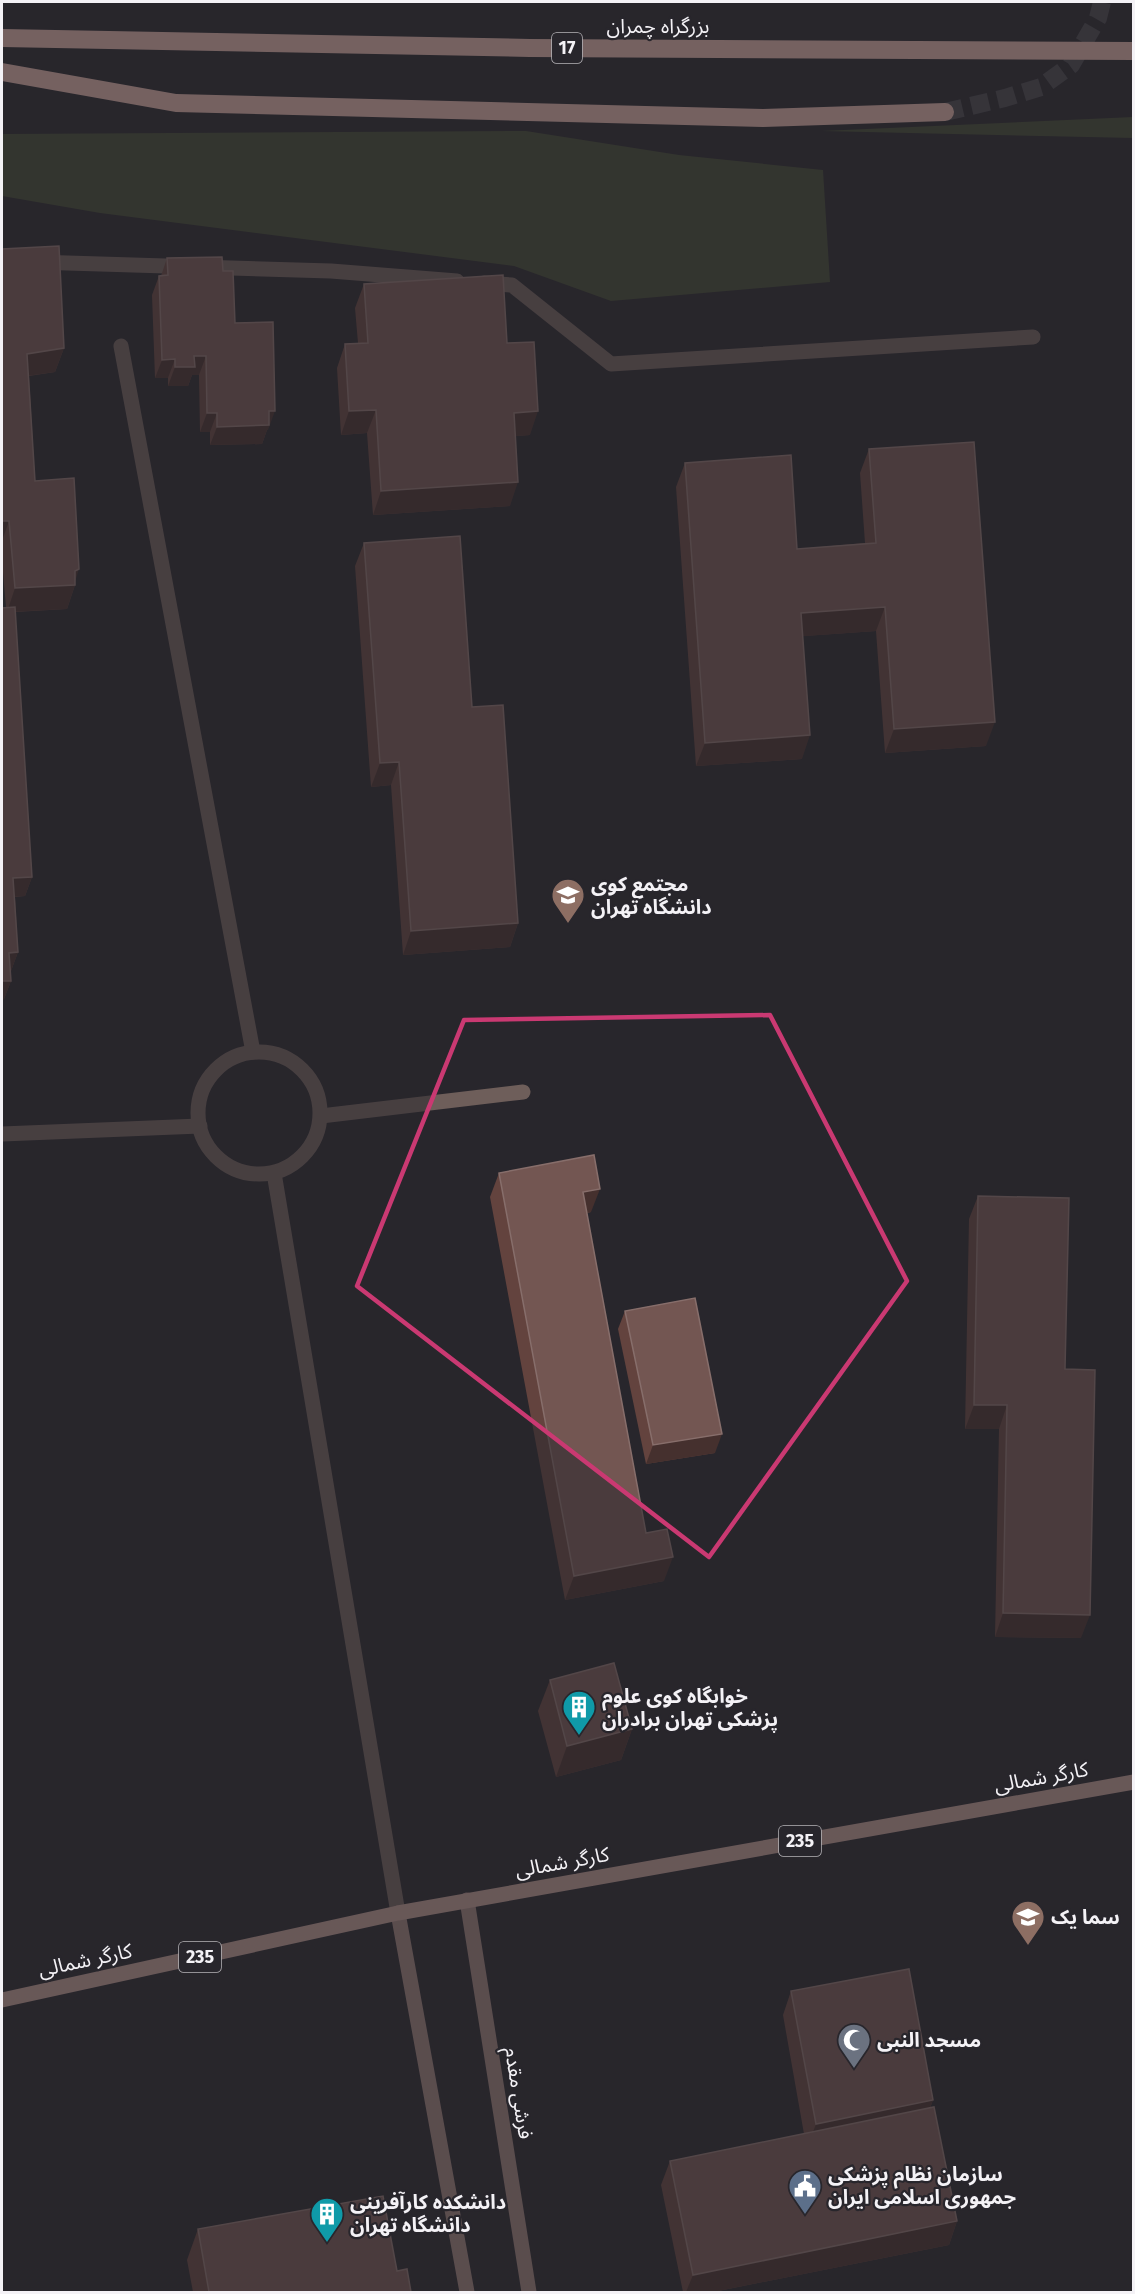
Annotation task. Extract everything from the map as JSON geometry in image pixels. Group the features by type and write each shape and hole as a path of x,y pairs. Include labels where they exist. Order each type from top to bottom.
{"highway":[{"name":"بزرگراه چمران","path":"2,38 530,48 1134,51"},
{"path":"2,72 176,103 763,118 945,112"}],"main road":[{"name":"کارگر شمالی","path":"2,2000 398,1913 1134,1782"}],"street":[{"name":"فرشی مقدم","path":"467,1900 530,2292"},
{"path":"398,1913 467,2292"}],"lane":[{"path":"2,261 331,271 512,285 611,364 1033,336"},
{"path":"122,346 253,1052"},
{"path":"253,1052 274,1054 293,1062 301,1069 309,1077 318,1095 321,1116 316,1136 306,1152 292,1165 274,1173 254,1174 235,1170 219,1159 206,1144 200,1126 199,1106 204,1087 216,1070 233,1058 253,1052"},
{"path":"321,1116 523,1092"},
{"path":"2,1134 200,1126"},
{"path":"274,1173 398,1913"}],"highlighted area":[{"path":"770,1015 907,1281 709,1557 357,1286 464,1020"}],"green space":[{"path":"1133,117 1133,138 821,131"},
{"path":"526,131 679,155 823,170 830,282 611,301 514,266 100,213 2,196 2,134"}],"building":[{"path":"59,246 64,348 27,354 35,481 74,478 79,569 75,571 75,585 15,588 9,521 2,521 2,249"},
{"path":"222,257 223,271 233,271 235,323 273,322 275,411 269,411 269,425 217,427 217,413 207,413 206,356 194,356 195,367 175,367 175,359 162,360 159,276 168,275 167,258"},
{"path":"503,275 507,343 534,342 538,411 514,413 518,482 381,491 376,410 349,411 345,344 368,343 364,284"},
{"path":"974,442 995,722 894,729 885,607 801,613 810,735 705,743 685,463 791,455 797,549 876,543 869,449"},
{"path":"460,536 472,707 503,705 518,923 411,931 399,762 380,763 364,543"},
{"path":"15,607 32,877 13,878 18,952 9,953 11,981 2,981 2,608"},
{"path":"594,1155 600,1189 583,1192 646,1533 667,1529 673,1557 574,1576 499,1173"},
{"path":"978,1196 1069,1198 1065,1369 1095,1370 1090,1615 1003,1613 1007,1405 974,1405"},
{"path":"695,1298 722,1434 653,1445 625,1311"},
{"path":"614,1663 632,1729 567,1746 550,1680"},
{"name":"مسجد النبی","path":"909,1969 933,2100 816,2124 791,1991"},
{"name":"سازمان نظام پزشکی جمهوری اسلامی ایران","path":"934,2107 957,2221 693,2275 670,2161"},
{"path":"383,2196 397,2271 407,2269 411,2292 209,2292 198,2229"}],"tunnel":[{"path":"945,112 1041,87 1071,65 1098,18 1102,2"}],"place":[{"name":"مجتمع کوی دانشگاه تهران","path":"568,924"},
{"name":"خوابگاه کوی علوم پزشکی تهران برادران","path":"579,1736"},
{"name":"سما یک","path":"1028,1946"},
{"name":"مسجد النبی","path":"854,2069"},
{"name":"سازمان نظام پزشکی جمهوری اسلامی ایران","path":"805,2215"},
{"name":"دانشکده کارآفرینی دانشگاه تهران","path":"327,2243"}]}
